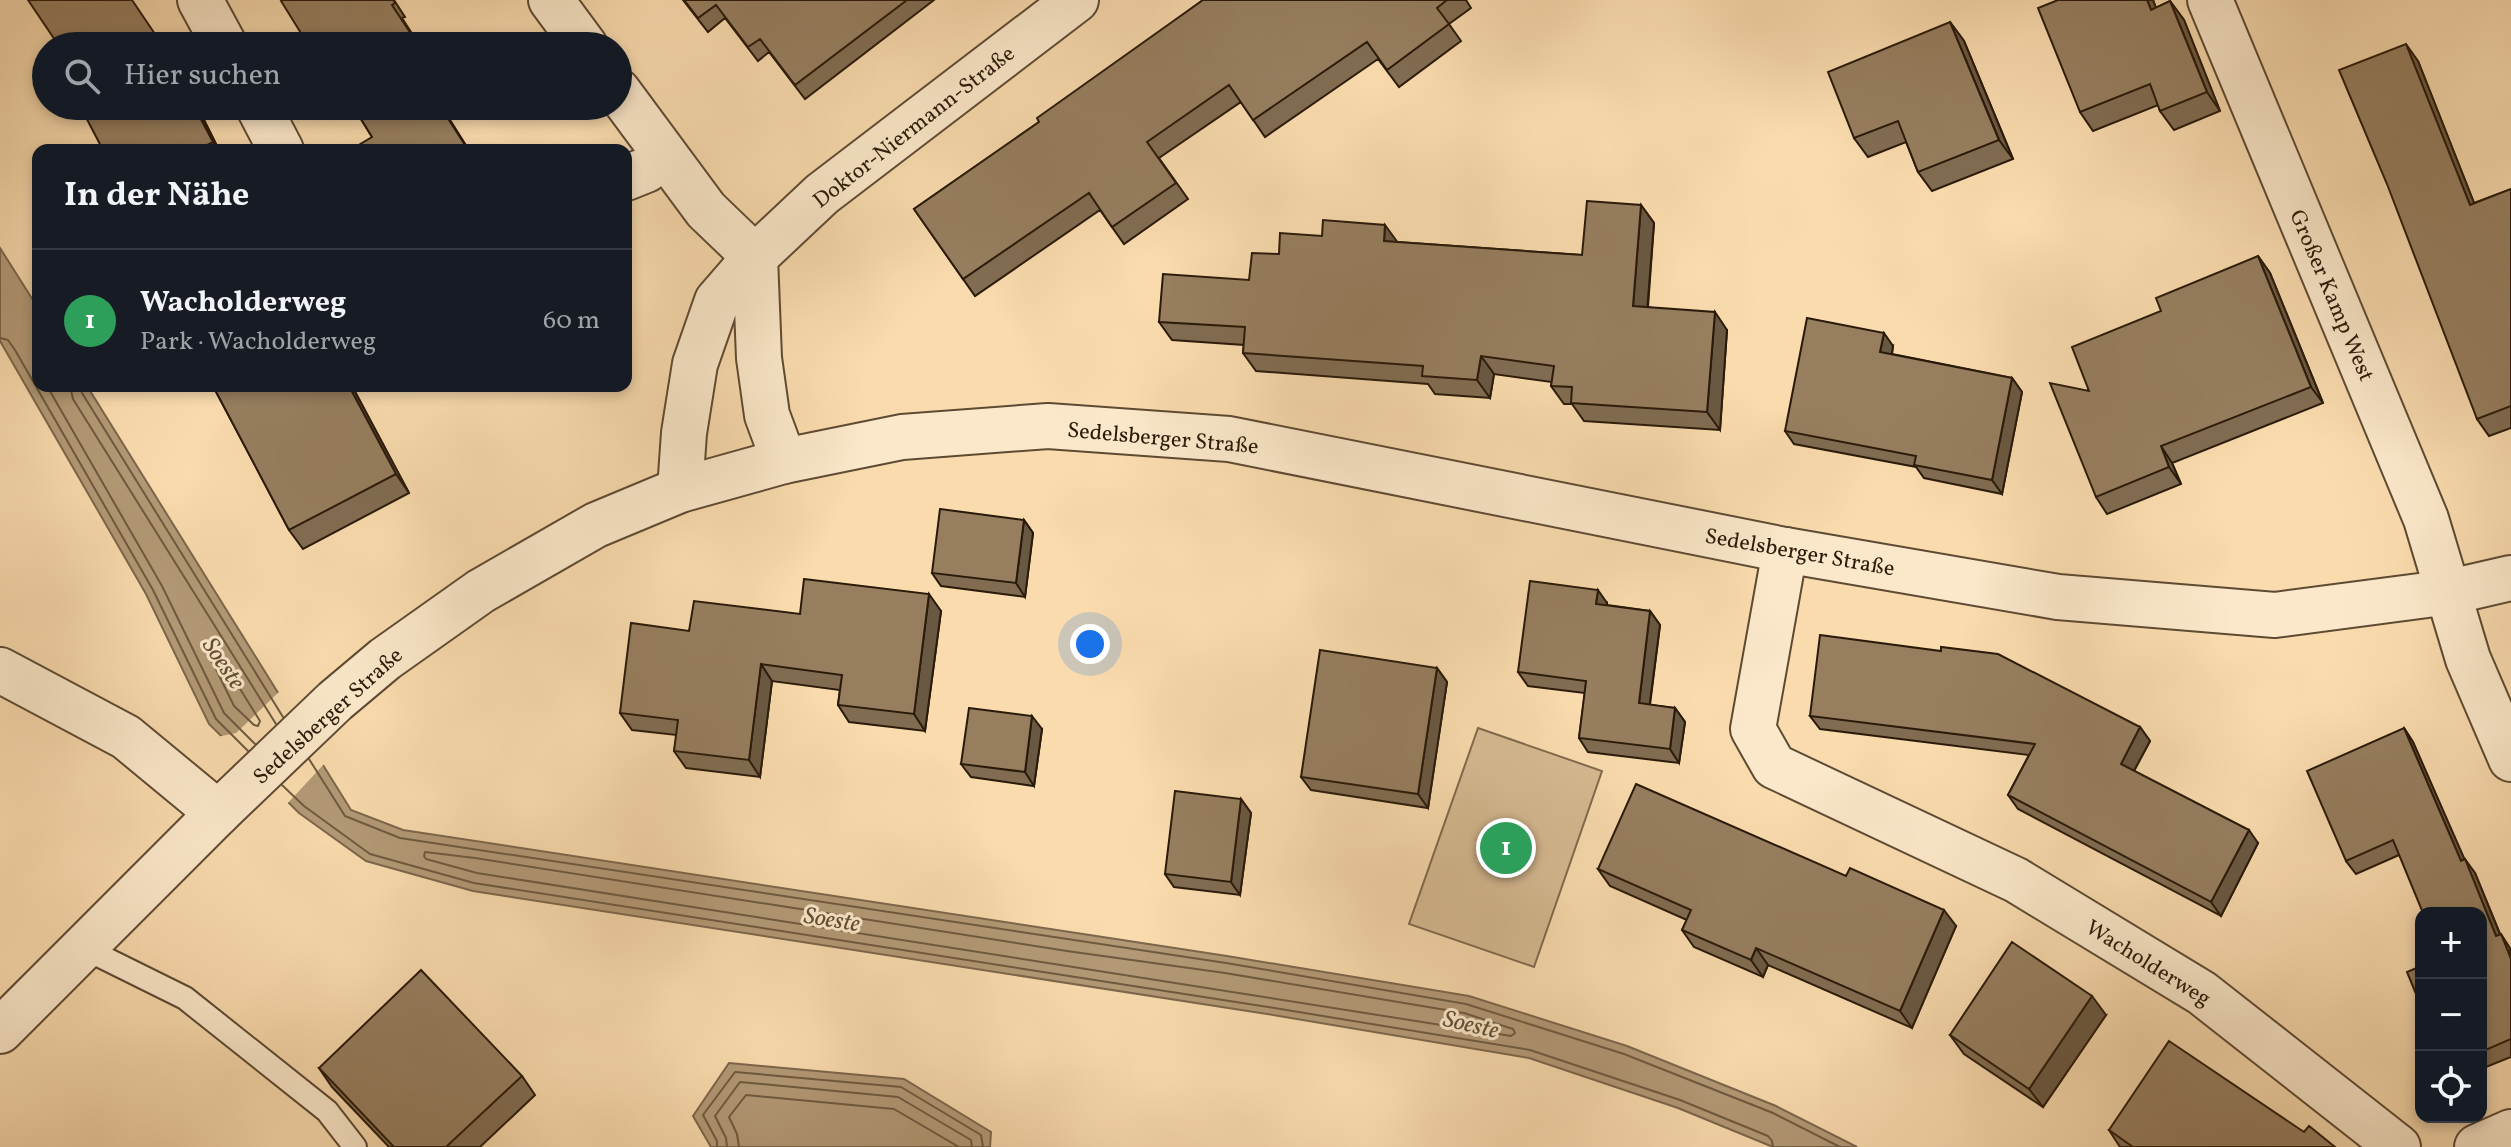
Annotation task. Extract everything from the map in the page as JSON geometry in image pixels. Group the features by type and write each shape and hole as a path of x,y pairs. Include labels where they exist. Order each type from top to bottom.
{"street":[{"path":"200,0 217,32"},
{"path":"551,0 575,32"},
{"name":"Doktor-Niermann-Straße","path":"680,490 684,433 695,364 717,301 755,257 822,194 1076,0"},
{"name":"Großer Kamp West","path":"2210,0 2426,519 2468,659 2511,759"},
{"path":"632,110 706,210 755,257 759,358 767,415 784,461"},
{"path":"265,120 278,144"},
{"path":"632,176 666,156"},
{"name":"Sedelsberger Straße","path":"0,1031 335,701 385,659 481,591 596,525 680,490 784,461 902,437 1048,426 1229,439 1785,550 2058,597 2275,615 2450,592 2511,578"},
{"name":"Wacholderweg","path":"1785,550 1753,729 1774,766 2016,880 2189,984 2398,1147"},
{"path":"0,670 126,737 230,802"},
{"path":"2477,1147 2511,1132"}],"lane":[{"path":"84,948 185,998 327,1111 355,1147"}],"shaded area":[{"path":"1478,728 1602,771 1534,967 1409,924"}],"water":[{"name":"Soeste","path":"0,248 32,299 32,392 91,392 351,810 403,830 1469,996 1627,1046 1776,1106 1857,1147 1773,1147 1678,1108 1529,1058 1267,1014 473,891 366,861 299,813 209,724 146,594 0,341"},
{"path":"729,1063 904,1079 991,1132 990,1147 711,1147 693,1116"}],"pier":[{"path":"281,690 325,763 286,805 217,737 236,733"}],"building":[{"path":"28,0 132,0 154,32 50,32"},
{"path":"393,0 395,3 392,5 410,32 300,32 281,1"},
{"path":"684,0 907,0 795,85 760,39 748,47 716,5 698,18"},
{"path":"1203,0 1447,0 1437,8 1449,24 1387,70 1367,42 1253,120 1229,85 1147,142 1176,183 1112,227 1089,193 963,279 914,209 1039,122 1037,118"},
{"path":"2058,0 2147,0 2151,10 2170,1 2207,92 2160,111 2150,84 2080,112 2038,8"},
{"path":"1950,22 1999,140 1918,172 1898,121 1854,138 1828,72"},
{"path":"2406,44 2470,205 2511,189 2511,406 2477,419 2387,184 2339,70"},
{"path":"87,120 201,120 213,142 209,144 100,144"},
{"path":"362,120 449,120 464,144 360,144 372,137"},
{"path":"1587,201 1641,205 1633,306 1715,312 1707,412 1571,403 1572,387 1551,386 1554,366 1481,356 1477,380 1422,376 1423,366 1243,353 1245,327 1159,322 1163,274 1249,280 1252,253 1279,254 1280,233 1322,236 1323,220 1385,225 1384,241 1582,255"},
{"path":"2258,256 2311,387 2161,446 2169,467 2096,497 2050,383 2089,391 2072,347 2161,311 2156,298"},
{"path":"1807,318 1884,333 1880,352 2012,378 1992,480 1914,465 1916,456 1785,431"},
{"path":"216,392 352,392 396,474 289,530"},
{"path":"940,509 1024,520 1016,583 932,573"},
{"path":"804,579 929,594 914,714 838,705 842,675 761,664 749,760 674,751 678,720 620,713 631,623 689,631 694,601 800,614"},
{"path":"1530,581 1598,590 1596,604 1650,611 1639,703 1675,708 1670,749 1579,738 1586,681 1518,672"},
{"path":"1820,635 1941,651 1941,647 1998,654 2140,727 2121,764 2249,830 2211,902 2008,795 2035,744 1810,716"},
{"path":"1320,650 1437,668 1418,794 1301,777"},
{"path":"969,708 1032,716 1025,772 961,764"},
{"path":"2404,728 2461,861 2465,859 2484,907 2421,907 2393,840 2346,861 2307,771"},
{"path":"1636,784 1846,876 1850,868 1944,910 1900,1011 1756,948 1751,960 1682,930 1691,910 1598,869"},
{"path":"1175,791 1241,799 1231,882 1165,874"},
{"path":"2487,914 2496,936 2501,934 2511,959 2511,1039 2487,1049"},
{"path":"2012,942 2092,996 2029,1089 1950,1035"},
{"path":"2415,969 2415,991 2407,972"},
{"path":"421,970 522,1076 446,1147 394,1147 319,1068"},
{"path":"2169,1041 2304,1132 2309,1126 2335,1147 2133,1147 2109,1130"}],"place":[{"name":"Wacholderweg","path":"1506,848"}]}
